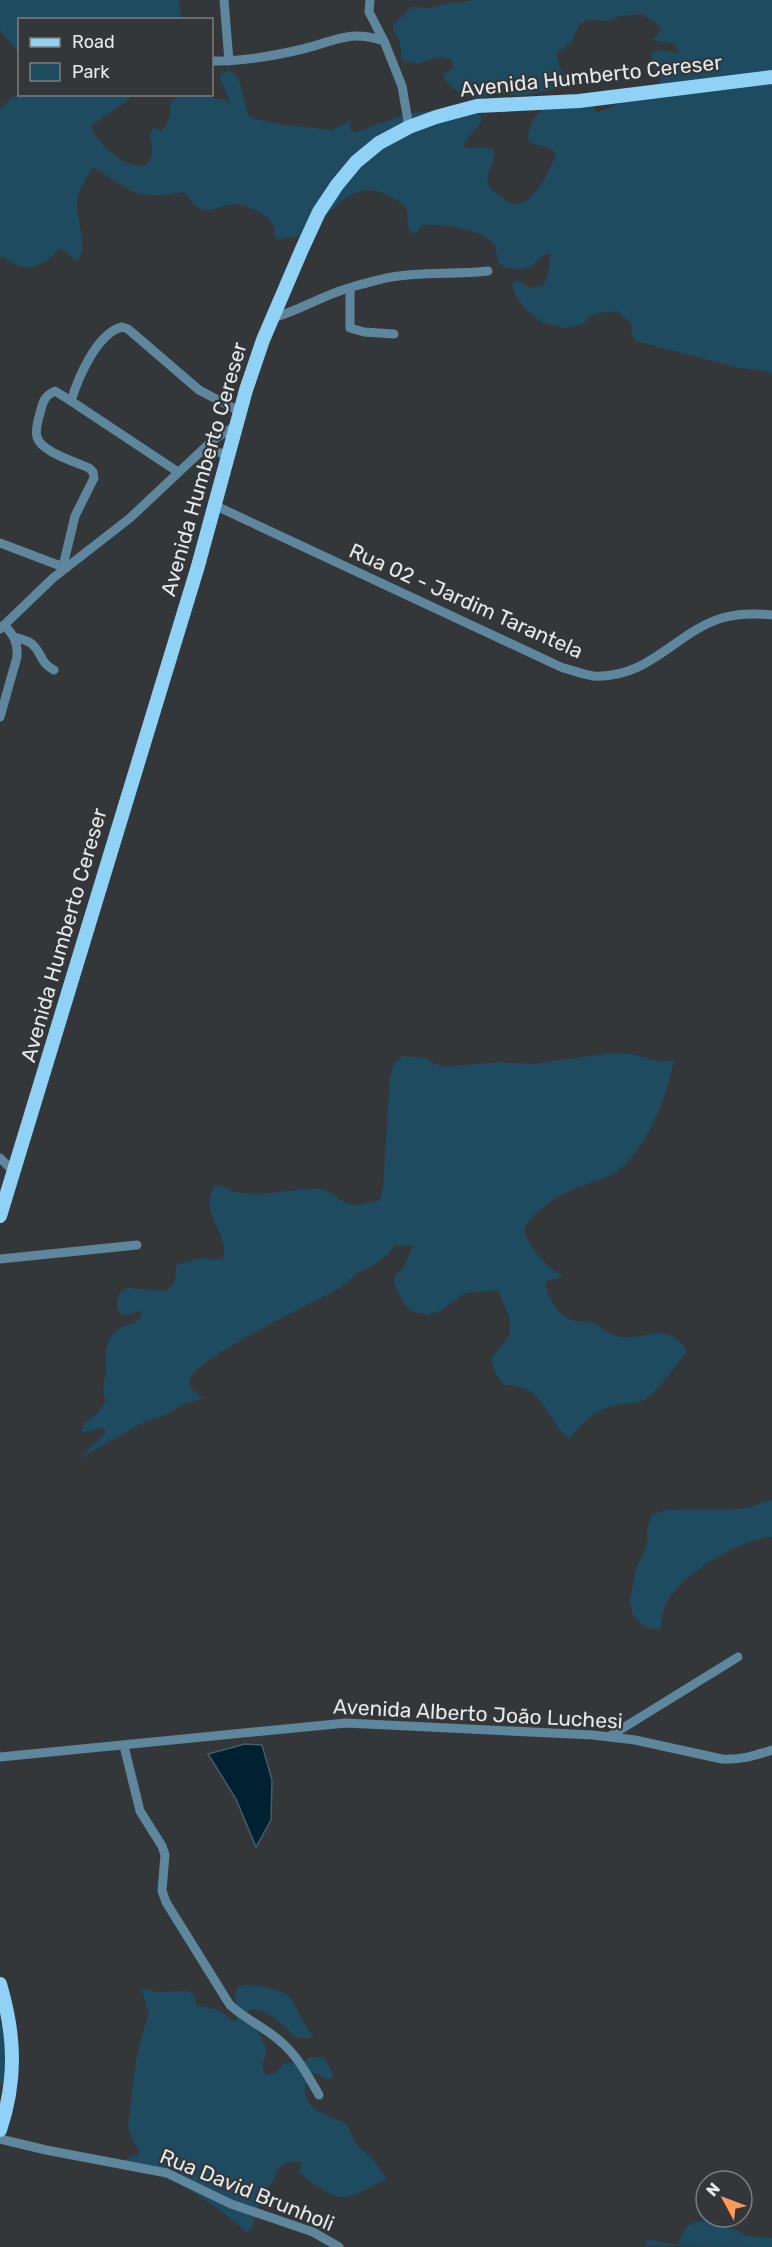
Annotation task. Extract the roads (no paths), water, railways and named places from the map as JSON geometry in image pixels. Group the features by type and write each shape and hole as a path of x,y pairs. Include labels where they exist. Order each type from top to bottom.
{"main road":[{"name":"Avenida Humberto Cereser","path":"0,1216 15,1173 198,566 239,411 272,318 319,213 337,185 357,162 379,143 409,127 477,106 579,101 772,77"},
{"path":"0,1984 13,2055 10,2090 0,2130"}],"street":[{"path":"224,0 229,61"},
{"path":"370,0 369,12 384,41 402,86 409,127"},
{"path":"213,61 229,61 304,49 353,35 367,35 384,41"},
{"path":"272,318 350,288 388,278 426,273 457,274 488,271"},
{"path":"350,288 350,328 364,332 394,334"},
{"path":"71,400 93,353 111,332 122,327 128,329 199,390 239,411"},
{"path":"64,567 75,516 94,478 89,468 42,445 37,437 37,425 43,401 47,395 55,391 71,400 178,472"},
{"path":"54,670 44,665 38,651 30,642 14,637 2,627 64,567 130,518 222,433 235,426"},
{"path":"202,452 212,450 227,455"},
{"name":"Rua 02 - Jardim Tarantela","path":"214,505 563,668 594,676 627,672 643,665 720,619 748,613 772,615"},
{"path":"0,543 64,567"},
{"path":"0,717 17,657 18,648 14,637"},
{"path":"0,1158 15,1173"},
{"path":"0,1259 137,1245"},
{"path":"610,1736 738,1657"},
{"name":"Avenida Alberto João Luchesi","path":"0,1757 346,1723 610,1736 722,1759 749,1758 772,1750"},
{"path":"124,1746 140,1811 162,1846 165,1870 162,1891 166,1902 230,2005 282,2042 296,2057 319,2095"},
{"name":"Rua David Brunholi","path":"0,2139 167,2173 231,2204 313,2232 339,2247"}]}
